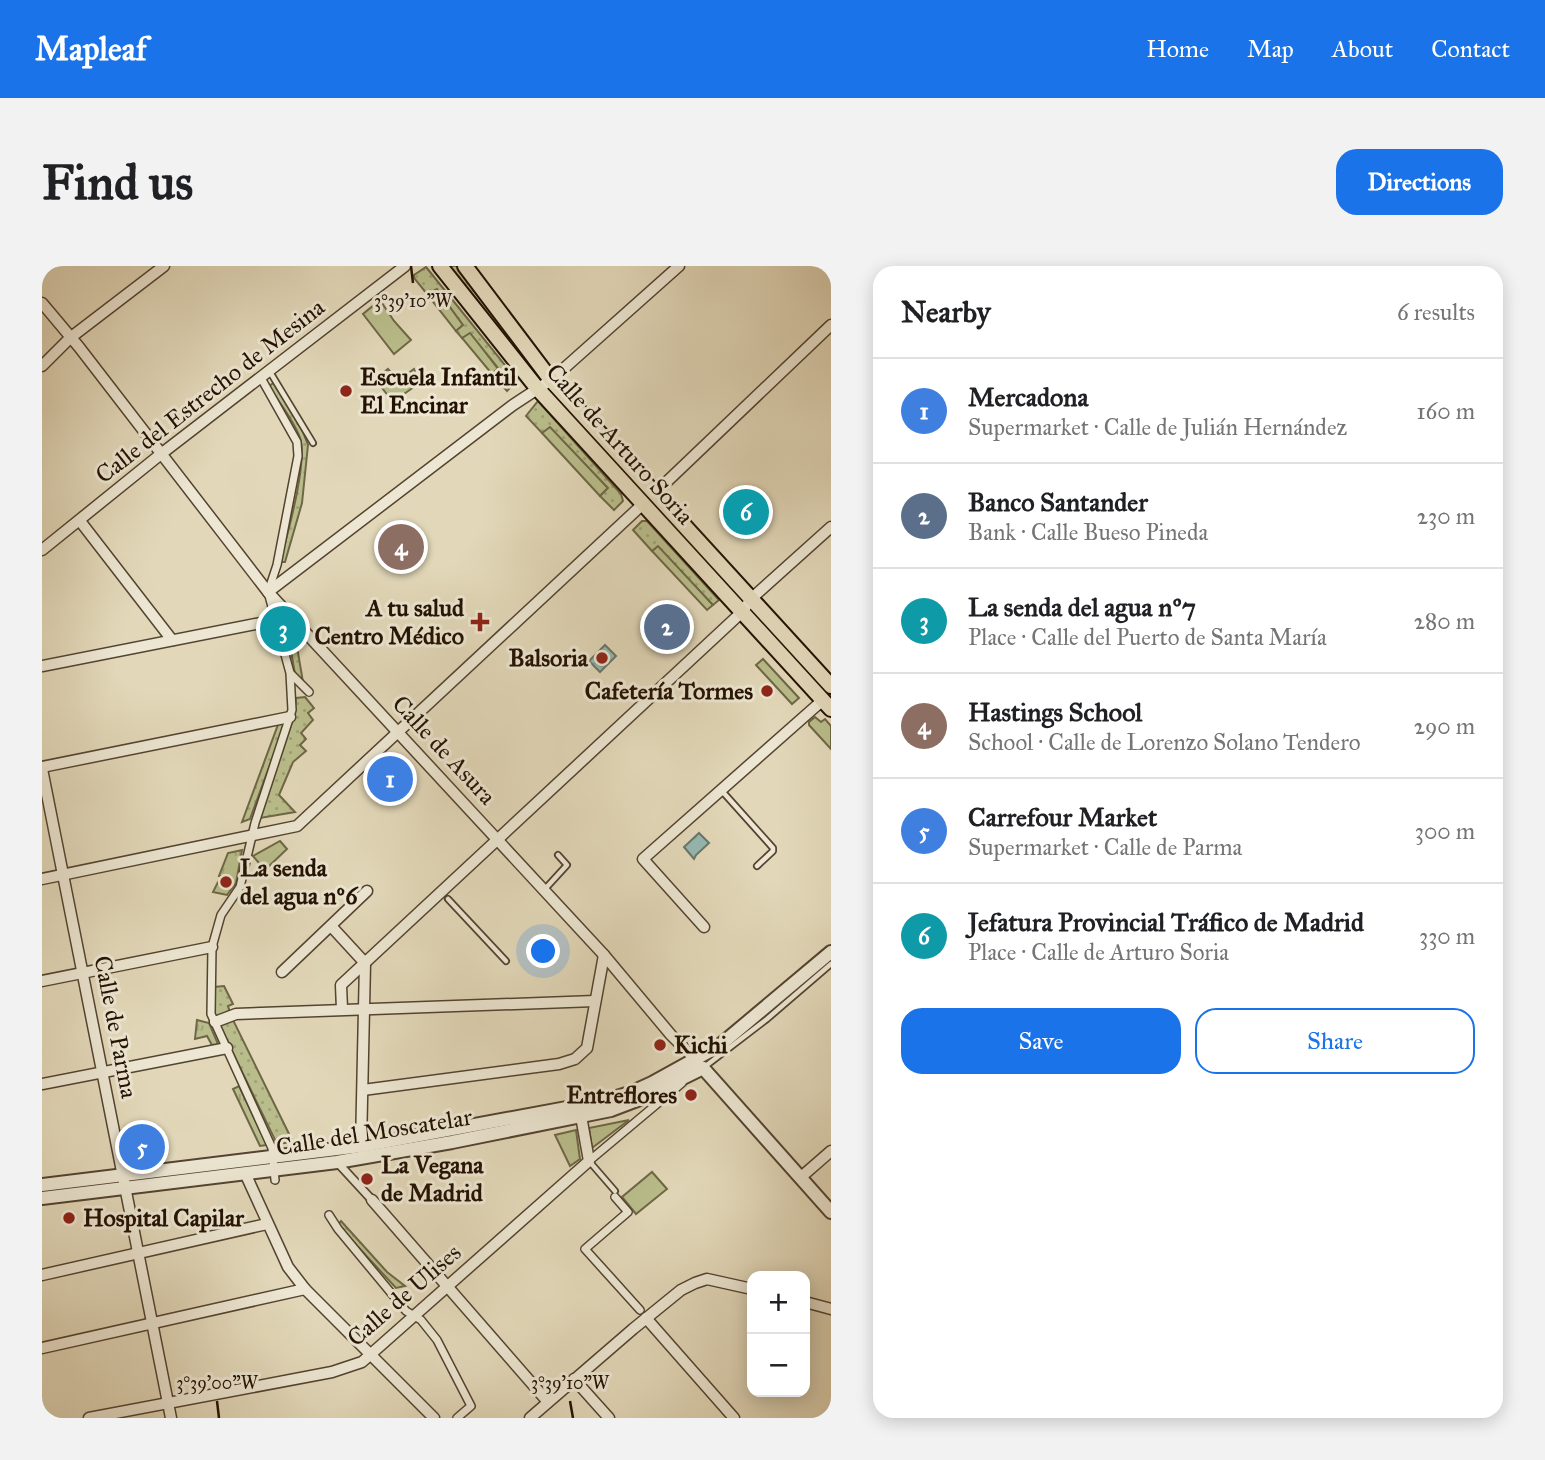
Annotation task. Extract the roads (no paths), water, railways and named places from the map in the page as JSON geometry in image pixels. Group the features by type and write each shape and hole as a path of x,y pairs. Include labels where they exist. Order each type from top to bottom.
{"main road":[{"name":"Calle de Arturo Soria","path":"440,266 537,388 827,704"},
{"name":"Calle de Arturo Soria","path":"465,266 551,380 831,685"}],"street":[{"path":"42,366 70,338 164,266"},
{"name":"Calle del Estrecho de Mesina","path":"42,550 161,454 405,266"},
{"path":"268,592 513,404 551,380 679,266"},
{"name":"Calle de Asura","path":"42,303 268,592 604,955 671,1035 831,1212"},
{"path":"655,493 831,325"},
{"path":"265,375 297,442 298,456 268,592 290,673 292,710 252,835 240,887 221,915 212,947 211,1014 272,1148 274,1170"},
{"path":"42,878 298,826 644,503"},
{"path":"80,521 172,640"},
{"path":"342,1009 341,985 831,527"},
{"path":"42,666 276,620"},
{"path":"290,673 309,692"},
{"path":"704,927 643,859 721,790 827,704"},
{"path":"42,768 290,717"},
{"name":"Calle de Parma","path":"42,768 171,1418"},
{"path":"282,972 367,891"},
{"path":"331,926 365,963 361,1146"},
{"path":"42,981 212,947"},
{"name":"Calle de Ulises","path":"89,1418 332,1372 362,1362 589,1161 679,1086 719,1046 831,952"},
{"path":"363,1090 559,1065 575,1059 587,1048 604,955"},
{"path":"215,1022 236,1014 595,1001"},
{"path":"42,1084 227,1048"},
{"name":"Calle del Moscatelar","path":"42,1185 125,1182 337,1163 611,1110 640,1099 699,1064"},
{"name":"Calle del Moscatelar","path":"42,1198 125,1182 274,1170 361,1146 604,1101 699,1064"},
{"path":"581,1116 589,1161"},
{"path":"800,1178 831,1151"},
{"path":"337,1163 448,1285 548,1402"},
{"path":"244,1173 288,1267 305,1289 434,1418"},
{"path":"615,1194 628,1212 585,1249 734,1418"},
{"path":"329,1215 406,1311 414,1314 437,1340 471,1406 457,1418"},
{"path":"42,1275 267,1224"},
{"path":"530,1418 643,1314 681,1290 695,1283 715,1280 747,1288"},
{"path":"42,1348 305,1289"},
{"path":"810,1303 831,1309"},
{"path":"574,1379 609,1418"}],"lane":[{"path":"265,375 313,443"},
{"path":"721,790 773,848 757,866"},
{"path":"544,890 567,865 558,855"},
{"path":"448,900 506,961"},
{"name":"Calle de Ulises","path":"699,1064 767,1018 831,964"},
{"path":"589,1161 615,1194"}],"water":[{"name":"Balsoria","path":"605,645 616,656 600,672 589,661"},
{"path":"699,833 709,843 694,859 684,847"}],"place":[{"name":"Escuela Infantil El Encinar","path":"346,391"},
{"name":"Jefatura Provincial Tráfico de Madrid","path":"746,512"},
{"name":"Hastings School","path":"401,547"},
{"name":"A tu salud Centro Médico","path":"480,622"},
{"name":"Banco Santander","path":"667,627"},
{"name":"La senda del agua nº7","path":"283,629"},
{"name":"Balsoria","path":"602,658"},
{"name":"Cafetería Tormes","path":"767,691"},
{"name":"Mercadona","path":"390,779"},
{"name":"La senda del agua nº6","path":"226,882"},
{"name":"Kichi","path":"660,1045"},
{"name":"Entreflores","path":"691,1095"},
{"name":"Carrefour Market","path":"142,1147"},
{"name":"La Vegana de Madrid","path":"367,1179"},
{"name":"Hospital Capilar","path":"69,1218"}]}
